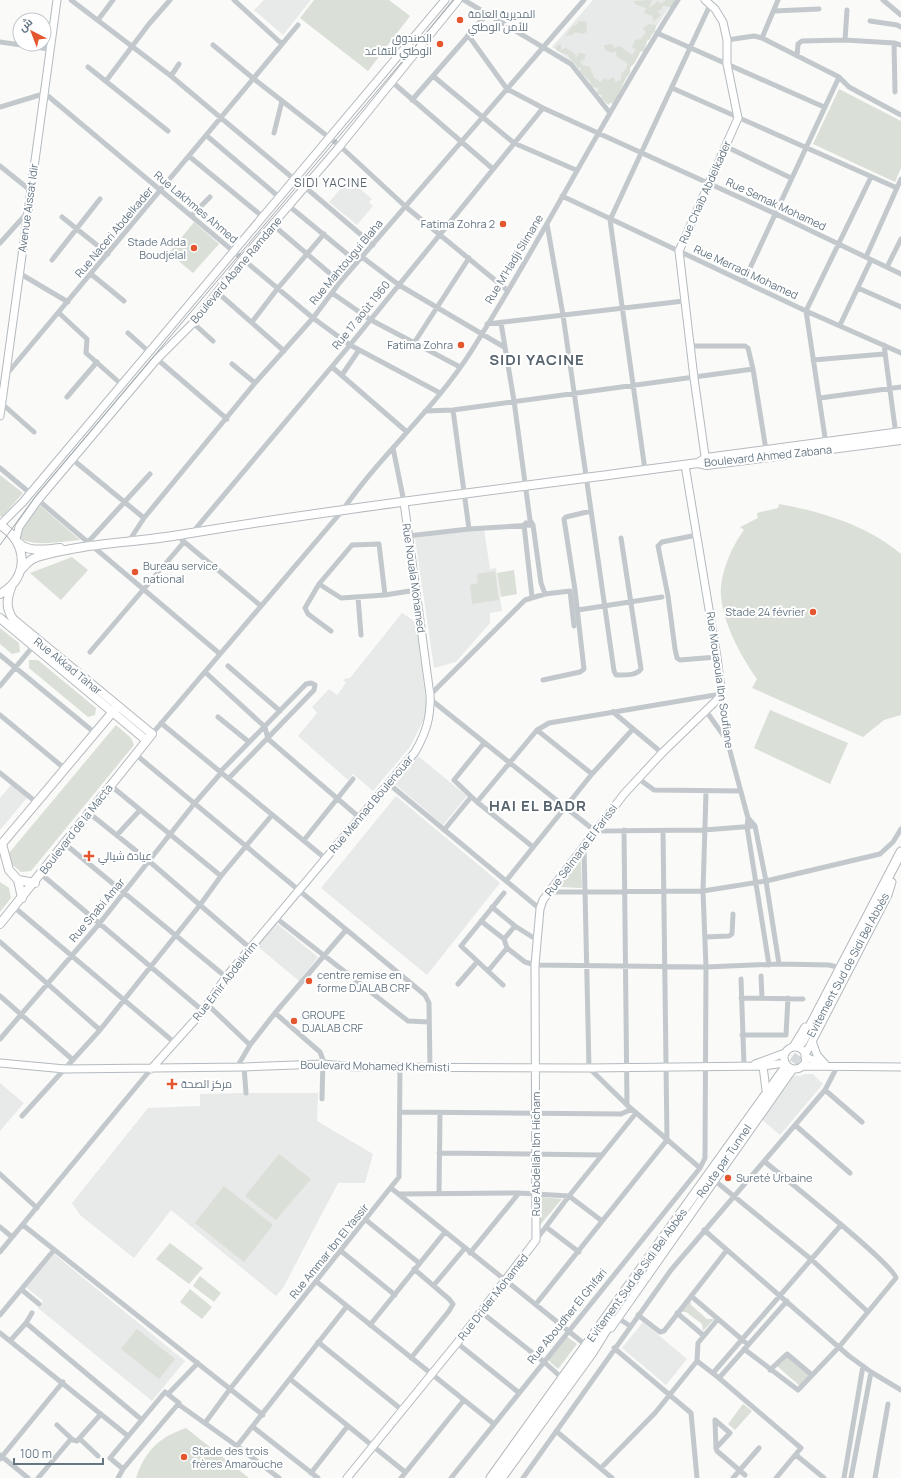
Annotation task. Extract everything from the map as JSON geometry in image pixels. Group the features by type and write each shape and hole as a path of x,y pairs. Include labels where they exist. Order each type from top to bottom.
{"highway":[{"name":"Evitement Sud de Sidi Bel Abbès","path":"889,881 901,852"},
{"name":"Evitement Sud de Sidi Bel Abbès","path":"889,881 901,865"},
{"path":"807,1042 889,881"},
{"name":"Evitement Sud de Sidi Bel Abbès","path":"501,1478 786,1068"},
{"name":"Evitement Sud de Sidi Bel Abbès","path":"491,1478 562,1378 591,1347"}],"main road":[{"name":"Avenue Aïssat Idir","path":"52,31 57,0"},
{"name":"Boulevard Abane Ramdane","path":"0,525 14,512 445,0"},
{"name":"Boulevard Abane Ramdane","path":"17,541 19,527 38,500 157,359 193,323 243,259 340,146 458,0"},
{"path":"707,2 720,15 727,40 727,64 738,118"},
{"name":"Avenue Aïssat Idir","path":"0,416 49,52"},
{"name":"Rue Chaïb Abdelkader","path":"706,462 684,301 679,251 738,118"},
{"name":"Boulevard Ahmed Zabana","path":"685,465 899,436"},
{"name":"Boulevard Ahmed Zabana","path":"706,462 766,450 827,446"},
{"path":"0,594 12,585 20,571 27,563 36,558 91,543 177,536 404,502 685,465"},
{"name":"Rue Mouaouia Ibn Soufiane","path":"685,465 717,657 720,695"},
{"name":"Rue Nouala Mohamed","path":"404,502 431,710"},
{"path":"0,525 8,530 22,548 73,548"},
{"path":"17,541 22,562 20,571"},
{"name":"Rue Akkad Tahar","path":"12,585 7,598 10,614 36,644"},
{"name":"Rue Akkad Tahar","path":"0,618 36,644 149,737"},
{"name":"Rue Selmane El Farissi","path":"535,1068 535,965 540,909 549,892 595,831 639,779 720,695"},
{"path":"22,898 18,880 9,870 1,844 115,709"},
{"name":"Rue Mennad Boulenouar","path":"299,892 415,752 429,723 431,710"},
{"name":"Boulevard de la Macta","path":"0,924 35,883 149,737"},
{"path":"0,872 9,870"},
{"path":"18,880 35,883"},
{"path":"747,1065 785,1053 794,1047 837,967 889,881"},
{"name":"Rue Emir Abdelkrim","path":"151,1069 205,1008 226,977 299,892"},
{"path":"803,1066 807,1042"},
{"path":"807,1042 826,1065"},
{"path":"794,1047 800,1049 805,1056 836,1070 901,1068"},
{"path":"591,1347 618,1318 714,1180 786,1068 785,1053"},
{"name":"Boulevard Mohamed Khemisti","path":"0,1063 65,1069 151,1069 322,1064 355,1067 535,1068 706,1067 747,1065"},
{"path":"747,1065 786,1068 826,1065"},
{"path":"763,1066 766,1090"},
{"name":"Rue Abdellah Ibn Hicham","path":"535,1068 536,1240"},
{"path":"591,1347 602,1319 766,1090 786,1068"},
{"name":"Rue Drider Mohamed","path":"347,1478 457,1343 536,1240"}],"street":[{"path":"71,0 171,76 294,179"},
{"path":"98,20 113,0"},
{"path":"106,81 149,24 170,0"},
{"path":"234,0 282,44"},
{"path":"464,0 564,58 575,68 610,113"},
{"name":"Rue Mahtougui Blaha","path":"129,541 144,518 255,384 313,318 340,282 584,0"},
{"name":"Rue M'Hadji Slimane","path":"149,737 342,511 356,491 425,411 460,367 547,224 576,170 678,0"},
{"path":"762,38 778,0"},
{"path":"885,1 901,15"},
{"path":"645,470 610,220 691,48 707,2"},
{"path":"774,11 819,9"},
{"path":"845,40 847,10"},
{"path":"412,100 487,14"},
{"path":"870,21 897,25 901,27"},
{"name":"Rue Naceri Abdelkader","path":"5,376 190,157 298,25"},
{"path":"657,33 824,107"},
{"path":"468,36 507,89"},
{"path":"727,40 754,36 762,38 839,78 849,87 901,115"},
{"path":"797,56 798,44 802,41 845,40 901,45"},
{"path":"0,42 12,44"},
{"path":"894,44 895,92"},
{"path":"213,45 340,146 406,207 507,290"},
{"path":"171,76 179,64"},
{"path":"88,67 168,131"},
{"path":"433,76 514,143 576,170"},
{"path":"744,281 776,214 805,147 839,78"},
{"path":"391,81 461,143 493,169"},
{"path":"672,88 897,188"},
{"name":"Rue Semak Mohamed","path":"507,89 543,108 599,132 641,153 776,214 901,274"},
{"path":"0,106 43,94"},
{"name":"Rue Lakhmes Ahmed","path":"43,94 62,107 313,318 350,345 440,393"},
{"path":"274,133 282,101"},
{"name":"Rue 17 août 1960","path":"192,533 371,320 543,108"},
{"path":"207,136 279,197"},
{"path":"725,146 791,178"},
{"path":"190,157 262,217"},
{"path":"0,166 30,190"},
{"path":"827,446 806,311 840,245 871,177"},
{"path":"840,325 858,288 901,178"},
{"path":"305,187 373,245"},
{"name":"Rue Merradi Mohamed","path":"562,196 610,220 806,311 901,353"},
{"path":"192,215 210,197"},
{"path":"52,260 100,199"},
{"path":"289,206 357,262"},
{"path":"0,243 27,213"},
{"path":"62,217 108,254"},
{"path":"547,224 563,315 573,394 614,671 616,675 628,675 638,672 641,669 621,538"},
{"path":"273,225 340,282"},
{"path":"252,322 278,288 324,234"},
{"path":"888,267 901,239"},
{"path":"362,257 399,285 504,347"},
{"path":"414,343 469,258"},
{"path":"19,273 68,302"},
{"path":"91,274 124,301"},
{"path":"858,288 901,307"},
{"path":"217,292 284,351"},
{"path":"332,293 371,320 460,367"},
{"path":"487,324 684,301"},
{"path":"59,312 87,339 85,351 122,384"},
{"path":"193,323 213,341"},
{"path":"502,323 504,347 514,401 525,486 541,583 545,594"},
{"path":"128,333 148,351"},
{"path":"884,345 889,390 899,436"},
{"path":"690,346 745,346 748,349 753,369 766,450"},
{"path":"342,376 359,350"},
{"path":"813,360 884,354"},
{"path":"157,359 227,419"},
{"path":"68,397 96,362"},
{"path":"232,364 255,384"},
{"path":"332,367 407,432"},
{"path":"425,411 453,410 753,369"},
{"path":"820,398 889,390 901,387"},
{"path":"1,403 34,432"},
{"path":"453,410 469,529"},
{"name":"Rue Nouala Mohamed","path":"393,448 404,502"},
{"path":"72,459 144,518"},
{"path":"0,468 30,493"},
{"path":"91,543 150,474"},
{"path":"38,500 91,543 220,654"},
{"path":"543,680 580,672 584,669 578,610 564,519 566,517 591,512"},
{"path":"408,536 469,529 524,525 532,522"},
{"path":"524,525 532,594"},
{"path":"697,535 662,542 658,546 668,596 677,658 680,660 717,657"},
{"path":"177,536 261,606"},
{"path":"90,652 184,542"},
{"path":"331,631 308,614 306,605 319,584 352,545 378,543 380,546 385,595"},
{"path":"541,583 532,594 517,606 430,697 509,764 595,831 704,830 755,826"},
{"path":"319,584 339,598 385,595 416,590"},
{"path":"532,594 570,591 574,626"},
{"path":"358,597 361,634"},
{"path":"578,610 662,597"},
{"path":"0,686 36,644"},
{"path":"0,655 95,732"},
{"path":"228,666 280,711"},
{"path":"205,672 265,727 268,739 360,818"},
{"name":"Rue Snabi Amar","path":"0,1039 99,924 150,862 220,772 306,684 311,683 316,687 268,739"},
{"path":"477,802 537,730 554,721 720,695"},
{"name":"Rue Mouaouia Ibn Soufiane","path":"720,695 727,740 748,818 746,827 769,965"},
{"path":"706,711 727,740"},
{"path":"613,712 662,754"},
{"path":"0,715 64,768"},
{"path":"218,717 249,742"},
{"path":"161,723 326,858"},
{"path":"506,881 592,774 633,729"},
{"path":"537,730 592,774"},
{"path":"229,778 268,739"},
{"path":"484,743 455,778 455,782 477,802 533,846"},
{"path":"135,754 299,892 425,995 429,1003 430,1067"},
{"path":"0,773 36,802"},
{"path":"304,840 354,779"},
{"path":"639,779 654,790 706,792 740,791"},
{"path":"389,784 540,909"},
{"path":"110,785 221,876"},
{"path":"584,847 589,1068 627,1105 700,1168 705,1158 706,1151 704,830 706,792"},
{"path":"444,830 471,797"},
{"path":"117,835 140,810"},
{"path":"89,813 150,862 250,948"},
{"path":"22,1116 100,1030 150,965 175,937 221,876 272,815"},
{"path":"748,818 755,826 766,881 779,964"},
{"path":"549,892 704,891 756,883 880,854 893,842 901,829"},
{"path":"624,830 627,1105"},
{"path":"536,1304 667,1140 666,966 663,831"},
{"path":"65,844 175,937 226,977"},
{"path":"41,874 99,924 250,1045"},
{"path":"503,984 477,962 462,946 504,893"},
{"path":"14,907 72,954 175,1043"},
{"path":"492,907 515,926 537,940"},
{"path":"705,937 729,936 732,934 733,914"},
{"path":"276,918 408,1021 429,1022"},
{"path":"482,921 504,939 507,948 525,962 535,965 706,967 779,964 829,965 837,967"},
{"path":"504,939 515,926"},
{"path":"246,1092 241,1067 250,1045 275,1013 346,930"},
{"path":"0,942 100,1030"},
{"path":"488,971 507,948"},
{"path":"458,984 477,962"},
{"path":"761,976 762,998"},
{"path":"741,979 742,1035 747,1065"},
{"path":"0,996 72,1060"},
{"path":"742,998 803,999"},
{"path":"742,1035 786,1035 788,998"},
{"path":"275,1013 319,1050 322,1056 322,1098"},
{"name":"Rue Ammar Ibn El Yassir","path":"205,1423 230,1389 391,1188 400,1172 400,1067"},
{"path":"0,1252 38,1208 151,1069"},
{"path":"523,1478 638,1315 704,1230 825,1090 836,1070"},
{"path":"825,1090 862,1122"},
{"path":"400,1112 621,1114 634,1111"},
{"name":"Rue Drider Mohamed","path":"536,1240 634,1111"},
{"path":"439,1193 440,1113"},
{"path":"795,1125 850,1173"},
{"path":"439,1153 602,1155"},
{"path":"691,1296 742,1340 746,1347 770,1370 797,1390 839,1347 896,1279 893,1272 841,1225 764,1161"},
{"name":"Rue Aboudher El Ghifari","path":"451,1478 518,1392 570,1331 700,1168"},
{"path":"0,1174 38,1208"},
{"path":"714,1180 812,1260 868,1312"},
{"path":"391,1188 470,1253 591,1347"},
{"path":"400,1194 519,1193 569,1196 602,1221"},
{"path":"470,1253 519,1193"},
{"path":"366,1220 419,1263"},
{"path":"23,1225 263,1415"},
{"path":"713,1373 841,1225"},
{"path":"0,1227 12,1237"},
{"path":"546,1227 578,1252"},
{"path":"704,1230 781,1295 839,1347 870,1372 901,1390"},
{"path":"370,1325 445,1232"},
{"path":"434,1285 465,1248"},
{"path":"0,1315 54,1250"},
{"path":"638,1315 662,1332 727,1250"},
{"path":"341,1251 395,1295"},
{"path":"411,1358 453,1306 451,1300 414,1269"},
{"path":"317,1282 431,1375 494,1424"},
{"path":"22,1290 39,1304"},
{"path":"719,1378 787,1301"},
{"path":"237,1446 263,1415 347,1306"},
{"path":"481,1312 562,1378"},
{"path":"10,1341 32,1313"},
{"path":"677,1313 703,1335"},
{"path":"618,1318 630,1326"},
{"path":"601,1468 655,1413 669,1393 697,1361 698,1343 703,1335 718,1319"},
{"path":"26,1322 142,1420"},
{"path":"0,1333 63,1382 128,1436"},
{"path":"318,1342 402,1410"},
{"path":"457,1343 518,1392"},
{"path":"614,1348 691,1413 697,1478"},
{"path":"770,1370 787,1354 812,1375"},
{"path":"697,1361 801,1448 779,1477"},
{"path":"168,1394 198,1363"},
{"path":"844,1478 863,1366"},
{"path":"851,1478 870,1372"},
{"path":"290,1379 347,1427 405,1472"},
{"path":"28,1478 1,1457 63,1382"},
{"path":"123,1469 110,1458 165,1392 179,1403 178,1404 279,1478"},
{"path":"401,1478 464,1400"},
{"path":"119,1477 123,1469 178,1404"},
{"path":"875,1478 888,1404"},
{"path":"56,1425 71,1439 76,1441 80,1439 101,1414"},
{"path":"716,1448 730,1433 715,1420 716,1451 744,1475"},
{"path":"253,1427 318,1478"},
{"path":"311,1473 347,1427"},
{"path":"556,1431 612,1478"},
{"path":"38,1478 71,1439"},
{"path":"80,1439 98,1456"},
{"path":"733,1478 759,1448"},
{"path":"796,1454 824,1478"}],"shaded area":[{"path":"264,0 311,0 283,35 254,10"},
{"path":"314,0 389,0 410,16 368,71 300,18"},
{"path":"593,0 674,0 636,57 614,102 607,104 573,62 552,47"},
{"path":"652,0 649,8 658,1 661,4 666,0 676,0 672,8 663,5 661,10 657,11 661,15 654,21 652,16 644,13 646,8 635,4 634,1"},
{"path":"579,21 587,22 587,32 582,34 575,32 571,36 565,36 573,26 577,25"},
{"path":"649,24 656,25 655,31 647,41 643,52 641,51 634,64 630,67 630,73 617,97 612,104 610,102 609,105 601,98 603,95 596,94 599,88 591,87 590,81 580,72 581,67 578,68 568,55 556,50 556,46 561,44 561,50 566,48 575,54 576,58 579,53 586,54 584,60 580,61 582,65 590,67 594,78 601,82 604,78 608,80 614,77 615,82 621,80 621,74 626,69 628,63 617,57 616,51 612,53 605,50 604,45 612,44 614,48 620,46 632,55 636,49 632,48 635,40 641,39 646,32 643,28"},
{"path":"839,89 901,121 901,168 895,182 813,144"},
{"path":"354,184 372,199 369,202 373,206 357,225 329,202 344,185 349,188"},
{"name":"Stade Adda Boudjelal","path":"194,222 219,244 193,273 169,253"},
{"path":"0,475 23,493 2,517 0,516"},
{"path":"37,503 80,540 37,543 29,542 18,535"},
{"name":"Stade 24 février","path":"779,504 812,511 843,521 873,535 901,554 901,715 884,720 863,737 752,688 757,679 743,658 730,632 722,605 722,580 730,554 744,530 740,527 758,518 757,513 778,508"},
{"path":"484,529 490,569 496,568 502,611 490,613 490,623 456,662 434,668 415,538"},
{"path":"72,557 88,570 61,600 30,573"},
{"path":"514,570 517,594 501,597 497,573"},
{"path":"495,571 499,600 472,604 470,585 478,583 477,574"},
{"path":"402,613 417,623 427,713 410,747 373,791 353,774 348,780 298,736 317,713 312,707 329,689 337,695 346,683 343,679 350,678"},
{"path":"0,628 19,643 20,652 12,654 0,644"},
{"path":"29,660 38,660 96,708 95,715 88,717 29,668"},
{"path":"770,710 848,743 830,784 754,748"},
{"path":"116,725 131,738 134,745 31,871 21,872 10,863 9,853"},
{"path":"418,756 467,796 443,825 395,784"},
{"path":"11,785 27,798 0,830 0,798"},
{"path":"396,796 500,883 427,975 321,888"},
{"path":"581,859 582,888 559,887"},
{"path":"0,882 9,888 11,898 0,912"},
{"path":"275,922 318,957 299,981 256,945"},
{"path":"804,1074 813,1074 823,1084 780,1135 760,1118 792,1075 800,1076"},
{"path":"0,1083 24,1103 0,1131"},
{"path":"318,1093 317,1121 373,1154 365,1183 338,1183 283,1288 276,1296 171,1210 134,1258 80,1215 72,1203 148,1108 200,1106 200,1094"},
{"path":"279,1154 311,1179 276,1220 245,1196"},
{"path":"224,1186 273,1225 244,1262 195,1223"},
{"path":"541,1197 562,1199 540,1225"},
{"path":"170,1243 203,1268 189,1284 156,1259"},
{"path":"54,1254 185,1361 152,1401 38,1308 43,1301 26,1287"},
{"path":"200,1276 221,1293 214,1302 193,1286"},
{"path":"190,1289 212,1307 202,1319 180,1302"},
{"path":"691,1299 691,1305 707,1319 714,1319 703,1331 702,1324 686,1312 681,1312"},
{"path":"643,1322 687,1359 666,1385 622,1348"},
{"path":"137,1329 175,1359 159,1379 121,1349"},
{"path":"566,1336 577,1344 558,1369 547,1359"},
{"path":"787,1356 810,1375 800,1386 777,1366"},
{"path":"743,1404 752,1411 735,1430 728,1424"},
{"name":"Stade des trois frères Amarouche","path":"186,1428 249,1478 136,1478 144,1460 154,1446 168,1436"}],"tunnel":[{"path":"786,1074 806,1044"}],"tram line":[{"path":"0,545 35,497 454,0"}],"place":[{"name":"المديرية العامة للأمن الوطني","path":"460,20"},
{"name":"الصندوق الوطني للتقاعد","path":"440,44"},
{"name":"Fatima Zohra 2","path":"503,224"},
{"name":"Stade Adda Boudjelal","path":"194,248"},
{"name":"Fatima Zohra","path":"461,345"},
{"name":"Bureau service national","path":"135,572"},
{"name":"Stade 24 février","path":"813,612"},
{"name":"عيادة شيالي","path":"89,856"},
{"name":"centre remise en forme DJALAB CRF","path":"309,981"},
{"name":"GROUPE DJALAB CRF","path":"294,1021"},
{"name":"مركز الصحة","path":"172,1084"},
{"name":"Sureté Urbaine","path":"728,1178"},
{"name":"Stade des trois frères Amarouche","path":"184,1457"}],"district":[{"name":"SIDI YACINE","path":"331,183"},
{"name":"SIDI YACINE","path":"537,360"},
{"name":"HAI EL BADR","path":"538,806"}]}
